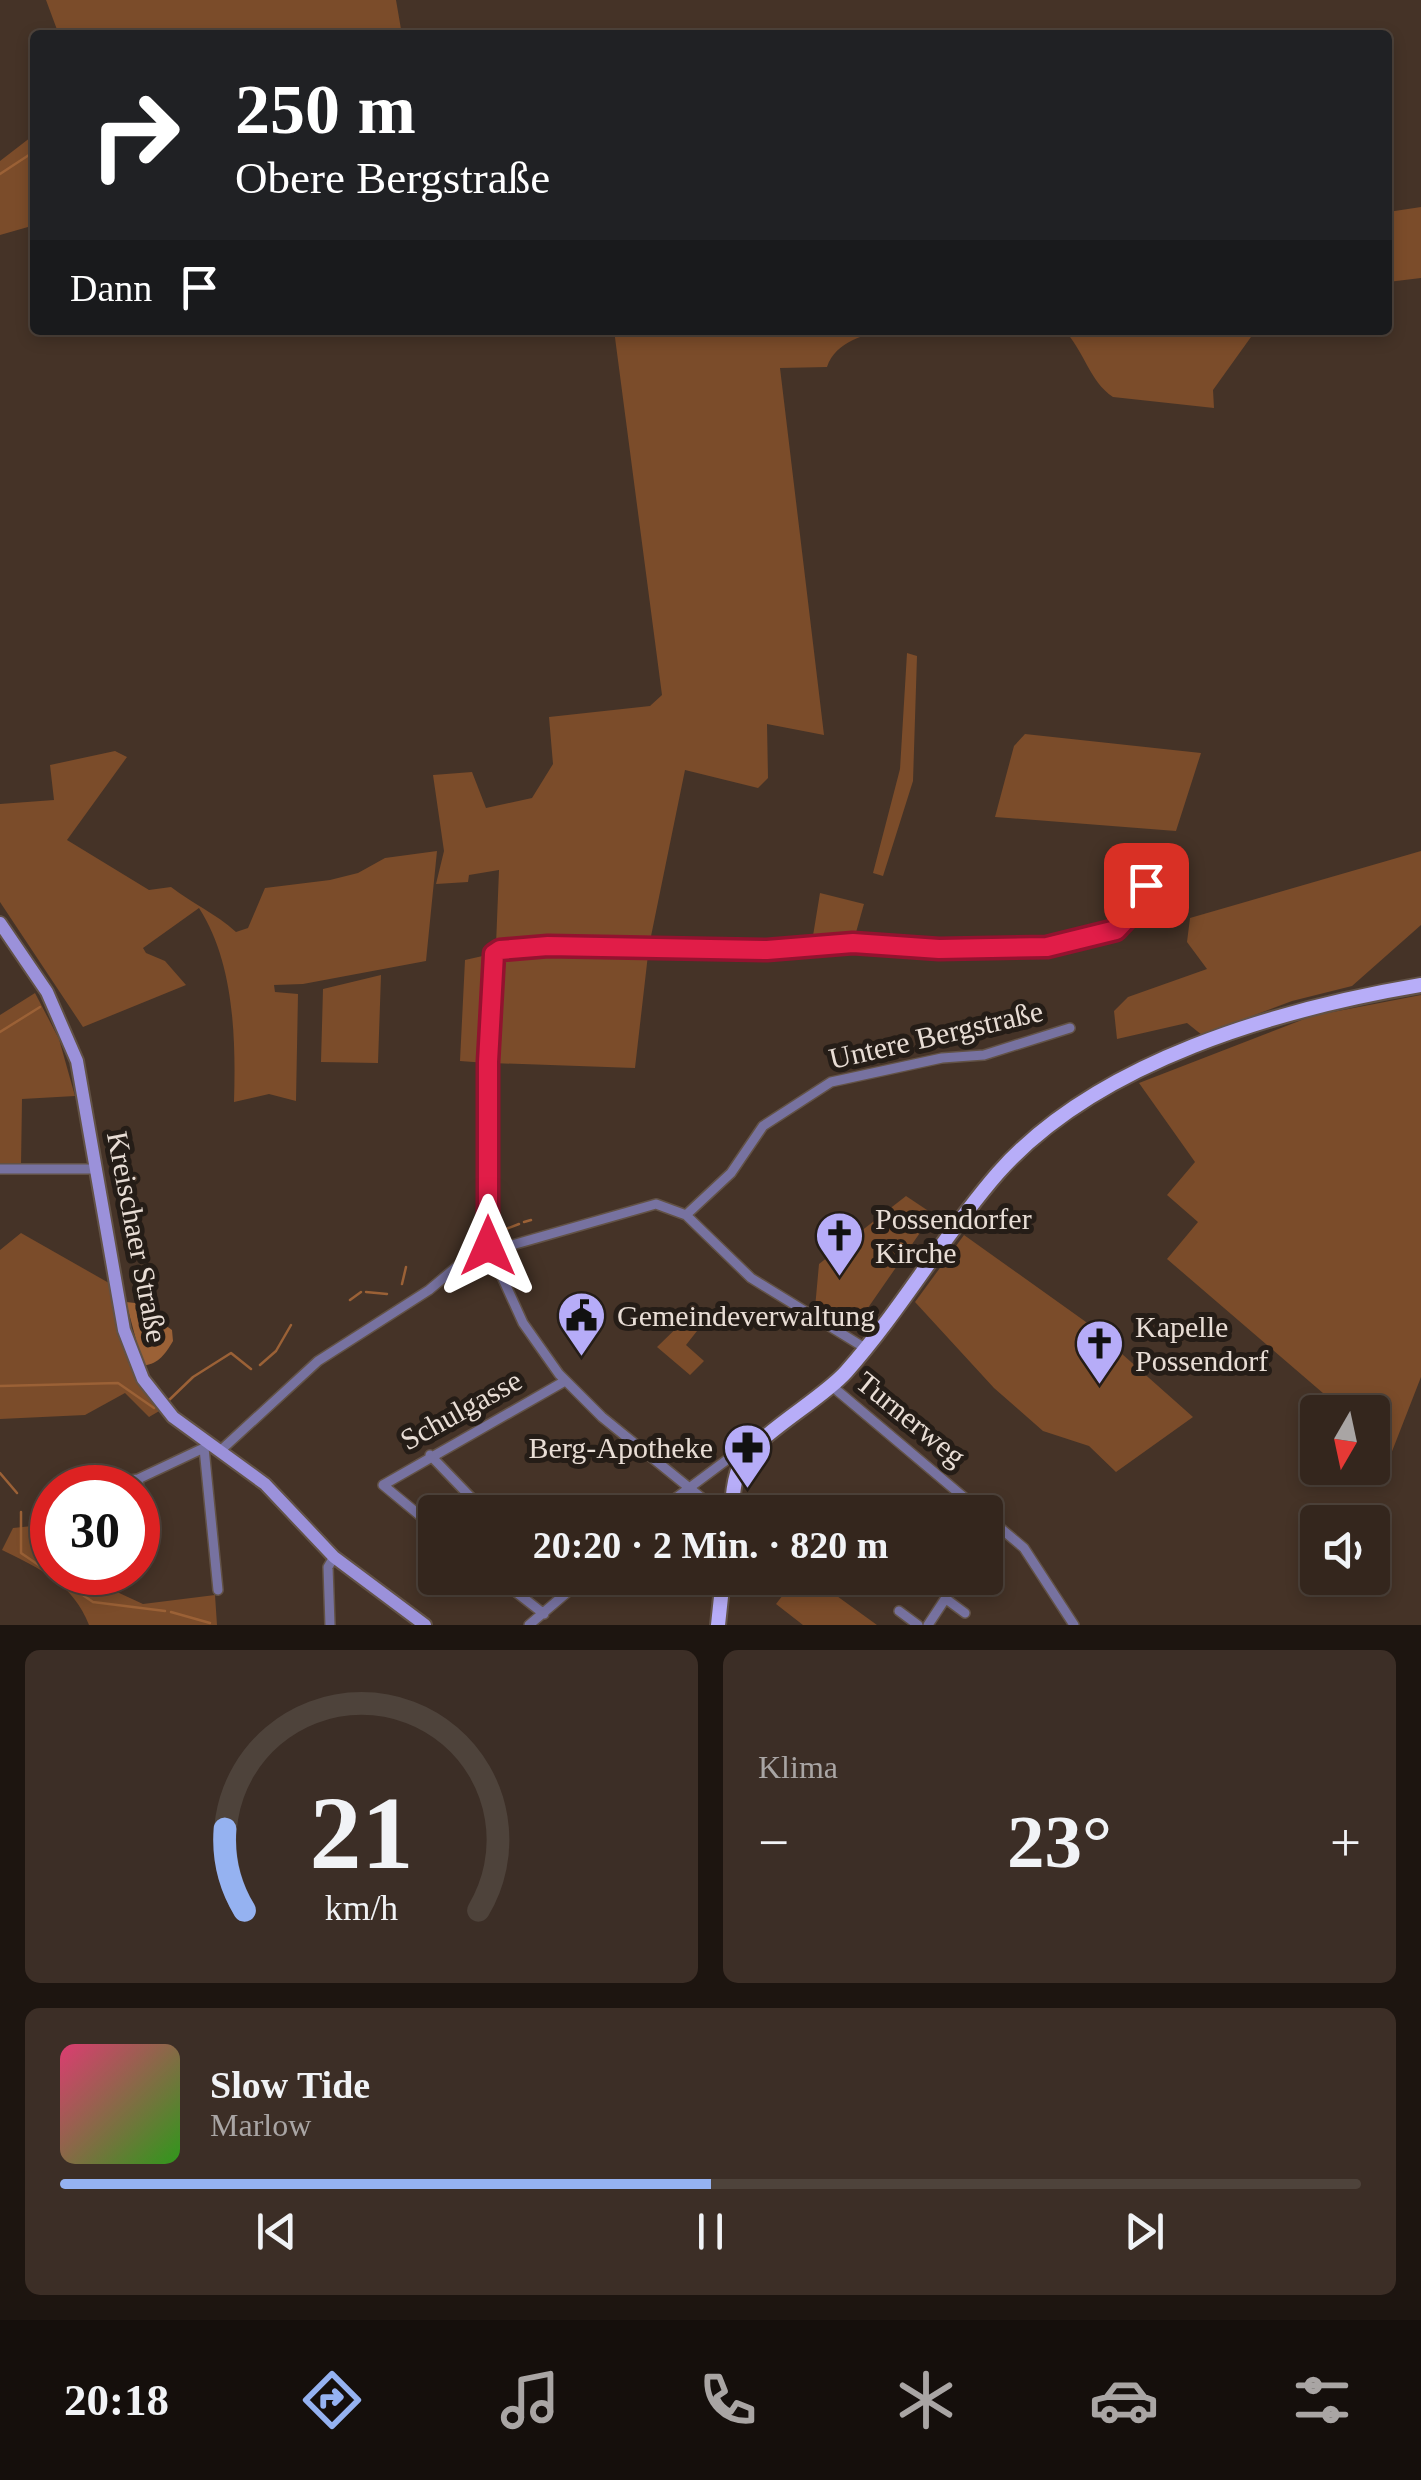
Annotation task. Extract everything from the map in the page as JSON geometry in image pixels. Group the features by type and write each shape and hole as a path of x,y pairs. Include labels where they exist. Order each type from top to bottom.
{"main road":[{"name":"Kreischaer Straße","path":"0,923 47,992 68,1036 86,1096 124,1330 143,1379 173,1417 264,1484 334,1557 425,1625"},
{"path":"734,1495 736,1478 748,1454 833,1387 990,1184 1028,1144 1121,1080 1209,1041 1324,1003 1421,985"},
{"path":"718,1625 721,1595"}],"street":[{"path":"698,1495 602,1417 565,1380 523,1323 490,1251 488,1062 494,954 507,948 548,946 1047,947 1116,930 1134,911 1146,885"},
{"name":"Untere Bergstraße","path":"686,1214 731,1173 762,1126 831,1082 942,1058 971,1058 1070,1028"},
{"path":"0,1169 97,1169"},
{"path":"160,1470 212,1448 318,1361 429,1290 460,1264 490,1251 640,1207 665,1205 686,1214 751,1278 865,1348"},
{"name":"Schulgasse","path":"418,1514 383,1484 565,1380"},
{"name":"Turnerweg","path":"833,1387 1024,1548 1074,1625"},
{"path":"212,1448 218,1590"},
{"path":"430,1455 469,1495"},
{"path":"678,1495 728,1459"},
{"path":"330,1625 328,1566 334,1557"},
{"path":"520,1595 544,1614"},
{"path":"529,1625 565,1595"},
{"path":"928,1625 948,1595"},
{"path":"946,1599 965,1613"},
{"path":"899,1611 918,1625"}],"shaded area":[{"path":"46,0 396,0 401,30 57,30"},
{"path":"30,138 30,226 0,235 0,161"},
{"path":"1421,207 1421,278 1392,282 1392,211"},
{"path":"615,335 869,335 844,345 827,367 780,368 824,735 767,724 768,778 758,788 685,770 649,946 635,1068 492,1063 497,965 503,954 547,943 496,945 499,870 469,875 468,882 436,884 444,851 433,775 472,772 486,808 532,798 553,764 549,717 650,706 662,695"},
{"path":"1068,335 1252,335 1213,390 1214,408 1113,397 1098,383"},
{"path":"907,653 917,656 913,781 883,876 873,873 900,769"},
{"path":"1025,734 1201,753 1176,831 995,817 1014,746"},
{"path":"115,751 127,757 67,840 149,890 171,887 236,932 248,928 265,888 330,880 358,873 385,858 437,851 426,961 303,984 274,985 275,992 298,994 296,1101 269,1094 234,1102 233,1027 226,976 211,929 199,908 143,948 165,961 186,985 83,1027 0,902 0,804 54,800 50,765"},
{"path":"1421,851 1421,925 1352,986 1292,1001 1202,1035 1187,1023 1117,1039 1114,1011 1128,997 1207,969 1187,942 1190,918"},
{"path":"820,893 864,904 853,943 811,948"},
{"path":"487,955 492,958 487,1063 460,1061 465,960"},
{"path":"381,975 378,1063 321,1062 323,989"},
{"path":"35,993 59,1039 75,1096 22,1099 21,1166 0,1166 0,1015"},
{"path":"1421,995 1421,1377 1391,1454 1390,1395 1325,1395 1167,1259 1198,1222 1167,1195 1195,1162 1139,1083 1312,1016"},
{"path":"906,1196 933,1214 854,1328 815,1308 819,1264"},
{"path":"21,1233 116,1287 124,1330 161,1410 149,1417 125,1393 85,1415 0,1419 0,1250"},
{"path":"964,1235 1086,1322 1193,1417 1116,1472 1089,1446 1043,1431 994,1388 915,1302"},
{"path":"126,1302 135,1303 172,1330 173,1341 154,1363 143,1366"},
{"path":"697,1308 708,1317 686,1345 704,1361 690,1375 657,1347"},
{"path":"30,1526 30,1565 2,1550 13,1528"},
{"path":"71,1595 124,1595 143,1604 215,1595 217,1625 89,1625"},
{"path":"783,1595 836,1595 877,1625 803,1625 776,1604"}],"waterway":[{"path":"0,174 30,154"},
{"path":"0,1032 40,1007"},
{"path":"524,1222 531,1220"},
{"path":"506,1229 519,1224"},
{"path":"402,1284 406,1267"},
{"path":"350,1300 361,1292"},
{"path":"366,1292 387,1294"},
{"path":"260,1365 276,1351 291,1325"},
{"path":"167,1402 193,1377 231,1353 251,1369"},
{"path":"0,1386 118,1383 154,1408"},
{"path":"0,1473 17,1493"},
{"path":"21,1512 21,1553 93,1602 165,1611"},
{"path":"171,1612 210,1623"}],"place":[{"name":"Possendorfer Kirche","path":"840,1278"},
{"name":"Gemeindeverwaltung","path":"582,1358"},
{"name":"Kapelle Possendorf","path":"1100,1386"},
{"name":"Berg-Apotheke","path":"748,1490"}],"route":[{"path":"488,1246 488,1062 494,954 500,950 548,946 767,950 853,943 939,949 1047,947 1124,925 1146,885"}]}
